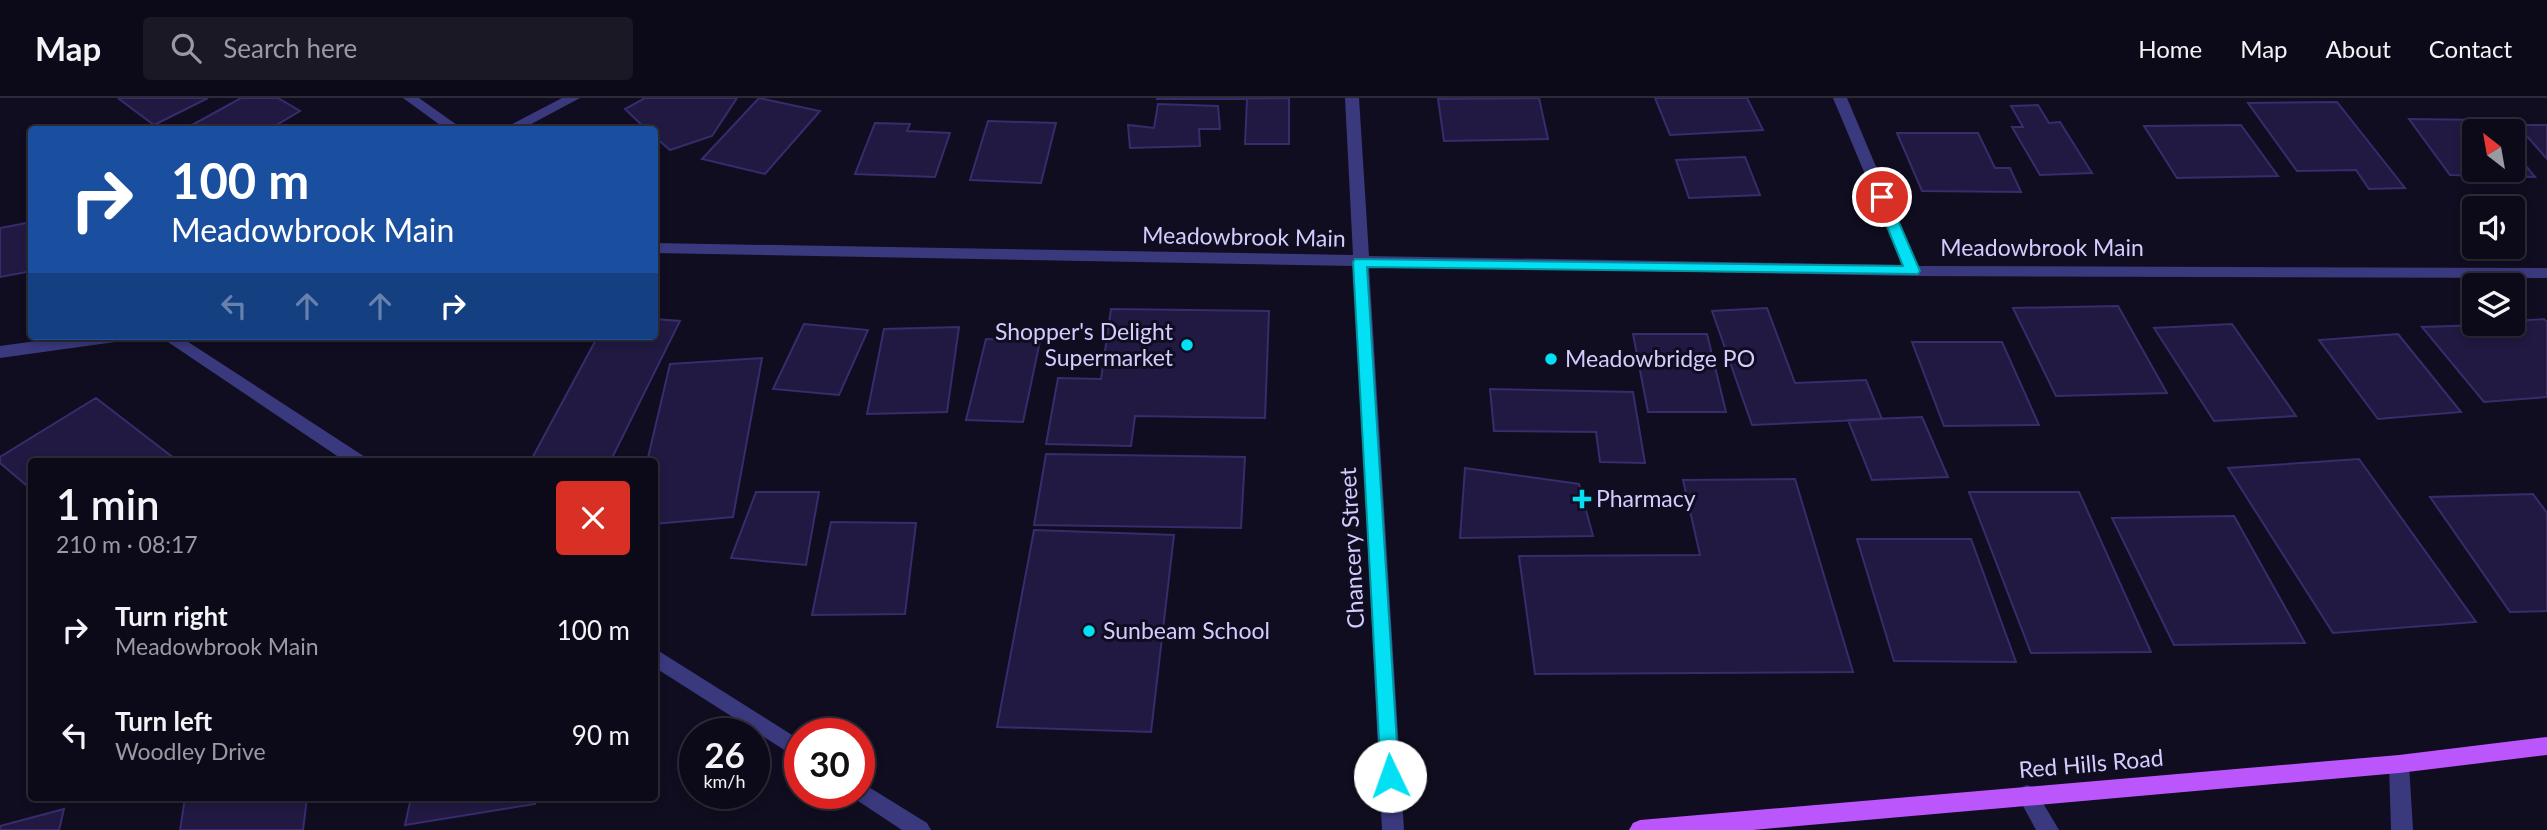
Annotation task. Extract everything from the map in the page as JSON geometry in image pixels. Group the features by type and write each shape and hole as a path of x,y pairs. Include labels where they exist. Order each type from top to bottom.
{"main road":[{"name":"Red Hills Road","path":"1640,830 2399,764 2547,746"}],"street":[{"path":"410,98 451,126"},
{"path":"516,126 573,98"},
{"name":"Chancery Street","path":"1352,98 1393,830"},
{"path":"1840,98 1913,271"},
{"name":"Meadowbrook Main","path":"658,248 1913,271 2547,273"},
{"path":"0,352 86,340"},
{"path":"173,340 353,458"},
{"path":"658,659 784,741"},
{"path":"2399,764 2402,830"},
{"path":"2027,796 2048,830"},
{"path":"875,801 919,830"}],"building":[{"path":"121,98 208,98 154,125 119,99"},
{"path":"241,98 278,98 300,111 275,126 190,126"},
{"path":"645,98 737,98 712,136 670,150 658,140 658,126 643,126 625,109"},
{"path":"759,98 820,111 765,174 702,159"},
{"path":"1289,98 1289,144 1245,144 1247,99 1156,99"},
{"path":"1539,98 1548,139 1444,141 1438,99"},
{"path":"1655,98 1747,98 1763,130 1670,135"},
{"path":"2337,102 2405,188 2369,189 2356,170 2297,171 2248,103"},
{"path":"1158,104 1218,106 1220,129 1199,129 1200,146 1130,148 1128,125 1154,128"},
{"path":"2038,105 2049,123 2060,122 2092,173 2040,175 2012,127 2023,127 2011,106"},
{"path":"2409,119 2462,120 2462,175 2450,175"},
{"path":"988,121 1056,123 1041,183 970,180"},
{"path":"875,123 910,124 907,131 950,133 935,177 855,174"},
{"path":"2241,125 2278,176 2177,178 2144,126"},
{"path":"2525,125 2547,125 2547,159 2525,134"},
{"path":"1897,133 1978,133 1995,168 2010,168 2021,192 1922,191"},
{"path":"1745,157 1760,195 1689,198 1676,160"},
{"path":"2525,165 2535,177 2525,177"},
{"path":"28,223 28,272 0,277 0,228"},
{"path":"2118,306 2167,393 2056,396 2013,308"},
{"path":"1767,308 1795,383 1866,380 1882,419 1752,425 1712,311"},
{"name":"Shopper's Delight Supermarket","path":"1111,309 1269,311 1265,418 1135,416 1131,446 1046,444 1058,378 1101,379"},
{"path":"658,319 680,321 612,458 532,458 596,340 658,340"},
{"path":"2544,319 2547,322 2547,397 2484,402 2422,327 2462,326 2462,336 2525,336 2525,320"},
{"path":"804,324 868,330 839,395 773,389"},
{"path":"2232,324 2296,416 2214,421 2154,328"},
{"path":"959,327 947,412 867,414 884,329"},
{"path":"1633,334 1707,334 1726,412 1648,412"},
{"path":"2398,334 2461,412 2378,419 2319,340"},
{"path":"986,339 1040,341 1023,422 966,420"},
{"path":"1912,342 2002,342 2039,425 1944,426"},
{"path":"762,358 733,517 658,524 658,458 648,458 670,364"},
{"path":"1490,389 1633,392 1645,463 1600,462 1596,432 1494,431"},
{"path":"96,398 174,458 28,458 28,487 0,463 0,457"},
{"path":"1922,417 1948,477 1872,480 1848,420"},
{"path":"1046,454 1245,457 1241,528 1034,525"},
{"path":"2359,459 2476,622 2333,633 2228,468"},
{"path":"1465,468 1579,484 1593,536 1460,538"},
{"path":"1795,479 1853,672 1535,674 1519,556 1700,555 1683,480"},
{"path":"756,492 819,492 806,565 731,558"},
{"path":"1969,492 2079,492 2151,652 2031,653"},
{"path":"2533,494 2547,513 2547,611 2510,612 2430,497"},
{"path":"2234,516 2305,643 2174,645 2112,518"},
{"path":"831,522 916,523 905,614 812,615"},
{"name":"Sunbeam School","path":"1034,530 1174,535 1151,732 997,727"},
{"path":"1857,539 1971,539 2016,662 1894,661"},
{"path":"185,801 307,801 303,830 180,830"},
{"path":"410,801 536,801 535,804 405,825"},
{"path":"64,809 59,830 0,830 0,826"}],"place":[{"name":"Shopper's Delight Supermarket","path":"1187,345"},
{"name":"Meadowbridge PO","path":"1551,359"},
{"name":"Pharmacy","path":"1582,499"},
{"name":"Sunbeam School","path":"1089,631"}],"route":[{"path":"1390,776 1360,262 1913,271 1882,197"}]}
